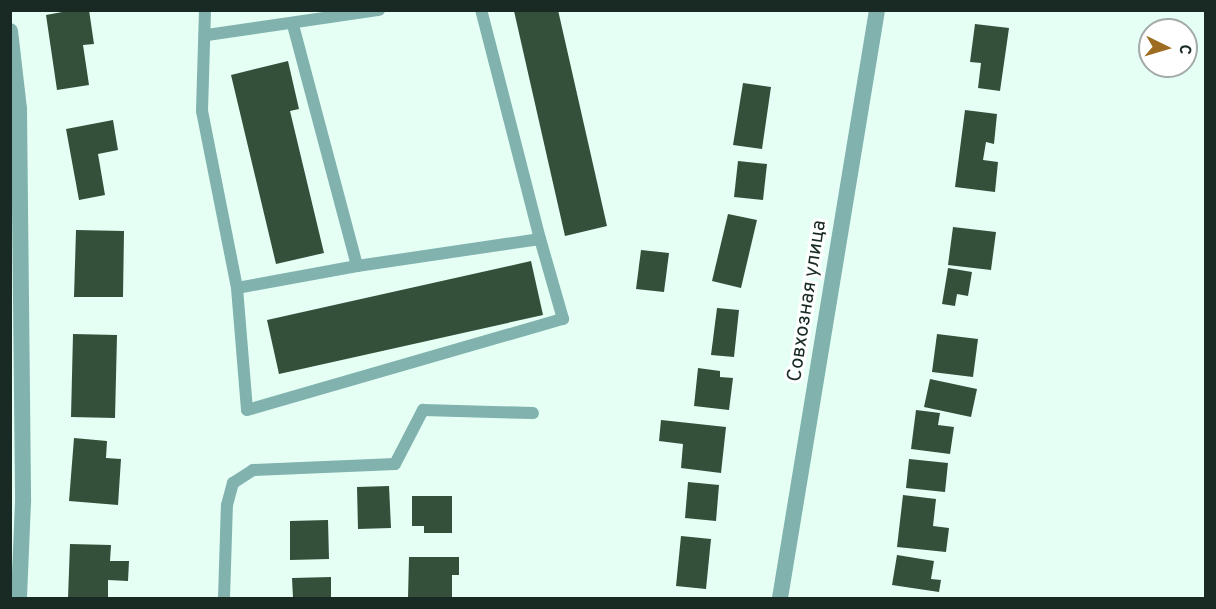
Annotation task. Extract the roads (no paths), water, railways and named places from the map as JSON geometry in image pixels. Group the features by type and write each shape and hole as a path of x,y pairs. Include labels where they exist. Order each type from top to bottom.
{"street":[{"name":"Совхозная улица","path":"780,598 877,10"},
{"path":"10,31 19,109 16,349 23,502 19,598"}],"lane":[{"path":"205,10 207,35 202,111 237,288 247,410 563,320 481,10"},
{"path":"207,35 293,25 379,10"},
{"path":"293,25 357,266"},
{"path":"237,288 357,266 540,238"},
{"path":"224,598 227,505 233,483 254,470 395,464 423,410 533,412"}]}
